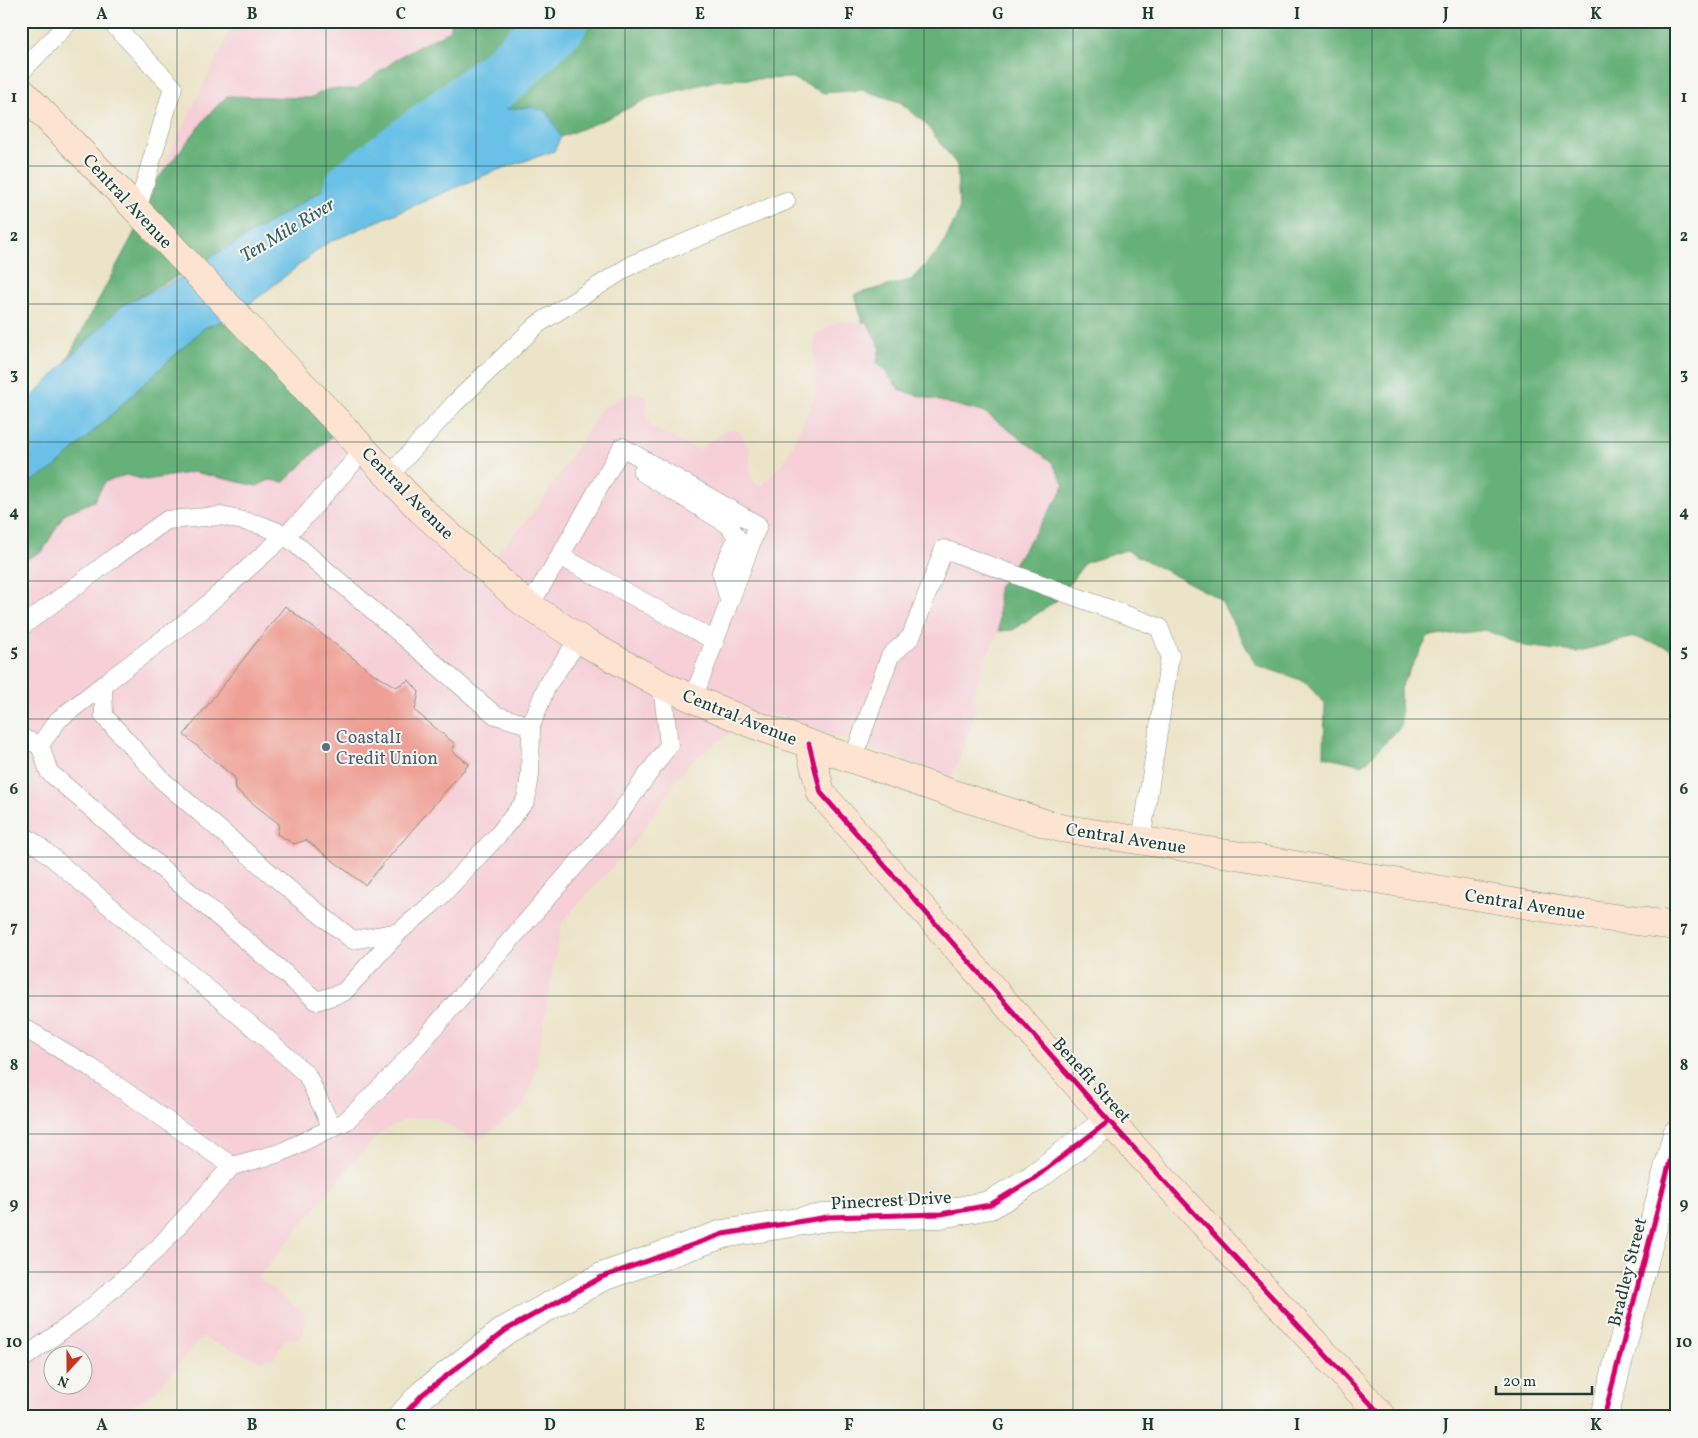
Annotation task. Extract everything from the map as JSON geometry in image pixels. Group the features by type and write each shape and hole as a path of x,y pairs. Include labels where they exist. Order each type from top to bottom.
{"main road":[{"name":"Central Avenue","path":"21,91 137,210 422,510 522,602 662,685 752,724 950,793 1060,828 1582,914 1677,926"},
{"name":"Benefit Street","path":"809,744 821,793 1109,1121 1383,1417"}],"street":[{"name":"Pinecrest Drive","path":"402,1417 422,1394 506,1330 602,1277 723,1234 828,1216 941,1214 990,1204 1033,1179 1109,1121"},
{"name":"Bradley Street","path":"1604,1417 1677,1134"}],"lane":[{"path":"21,72 70,21"},
{"path":"110,21 173,88 137,210"},
{"path":"389,476 455,402 538,324 633,264 786,201"},
{"path":"529,606 560,556 622,447 758,524 693,699"},
{"path":"40,745 58,720 199,612 301,521 364,450"},
{"path":"616,456 729,524 737,538 721,572 729,600"},
{"path":"21,627 168,520 221,516 261,525 284,535 495,715 531,726"},
{"path":"853,759 890,656 911,637 944,549 1159,627 1170,656 1141,841"},
{"path":"560,556 714,641"},
{"path":"40,745 49,772 317,1001 344,992 399,932 438,898 498,835 526,800 530,775 531,726 547,685 580,638"},
{"path":"104,685 104,716 162,780 298,897 353,940 399,932"},
{"path":"21,1360 82,1316 157,1249 232,1166 280,1153 346,1121 391,1077 615,820 670,745 662,685"},
{"path":"21,738 40,745"},
{"path":"21,834 50,856 266,1038 306,1076 332,1128"},
{"path":"21,1026 90,1067 232,1166"}],"shaded area":[{"path":"235,21 452,21 449,31 404,54 356,89 328,89 310,98 227,96 210,113 156,181"},
{"path":"837,322 867,322 901,391 986,413 1052,462 1064,485 1058,498 998,588 999,631 983,664 973,695 976,712 952,777 775,714 749,719 688,764 633,844 562,922 534,1077 524,1106 476,1142 435,1117 405,1119 380,1133 350,1166 258,1278 306,1314 303,1337 285,1339 274,1358 260,1361 202,1337 156,1391 115,1417 21,1417 21,562 43,551 64,513 94,501 105,482 126,475 146,480 194,472 257,486 269,480 284,482 343,425 492,559 538,507 602,408 630,393 647,395 647,418 652,428 698,450 726,430 739,431 750,450 751,479 760,486 784,463 816,395 814,335"}],"green space":[{"path":"452,21 1677,21 1677,656 1669,648 1634,637 1576,652 1525,646 1485,630 1428,637 1400,688 1401,727 1363,765 1324,756 1325,704 1304,681 1256,665 1220,599 1126,550 1085,563 1056,601 1013,630 999,631 998,588 1058,498 1064,485 1052,462 986,413 901,391 877,362 880,347 867,322 862,322 855,294 911,280 942,247 959,211 957,165 925,123 900,102 862,90 824,93 792,78 719,80 649,98 606,119 561,137 547,111 486,111 453,123 371,161 195,267 121,306 64,365 144,214 156,181 210,113 227,96 310,98 328,89 356,89 404,54 449,31"},
{"path":"241,313 343,425 284,482 269,480 257,486 194,472 146,480 126,475 105,482 94,501 64,514 43,551 21,562 21,488 54,468 204,328"}],"water":[{"path":"530,107 547,111 561,137 554,151 492,172 327,243 241,313 204,328 54,468 21,488 21,404 30,399 121,306 191,273 195,267 371,161 453,123 486,111"}],"building":[{"name":"Coastal1 Credit Union","path":"285,606 374,674 396,687 409,680 419,692 415,711 455,744 452,751 469,764 365,885 306,840 294,844 277,834 279,824 236,790 235,778 184,735"}],"waterway":[{"name":"Ten Mile River","path":"353,188 503,75 559,21"}],"cycle path":[{"path":"809,744 821,793 1109,1121 1383,1417"},
{"path":"402,1417 423,1394 506,1330 602,1277 723,1234 828,1217 941,1214 990,1205 1033,1179 1109,1121"},
{"path":"1604,1417 1677,1134"}],"place":[{"name":"Coastal1 Credit Union","path":"326,747"}]}
